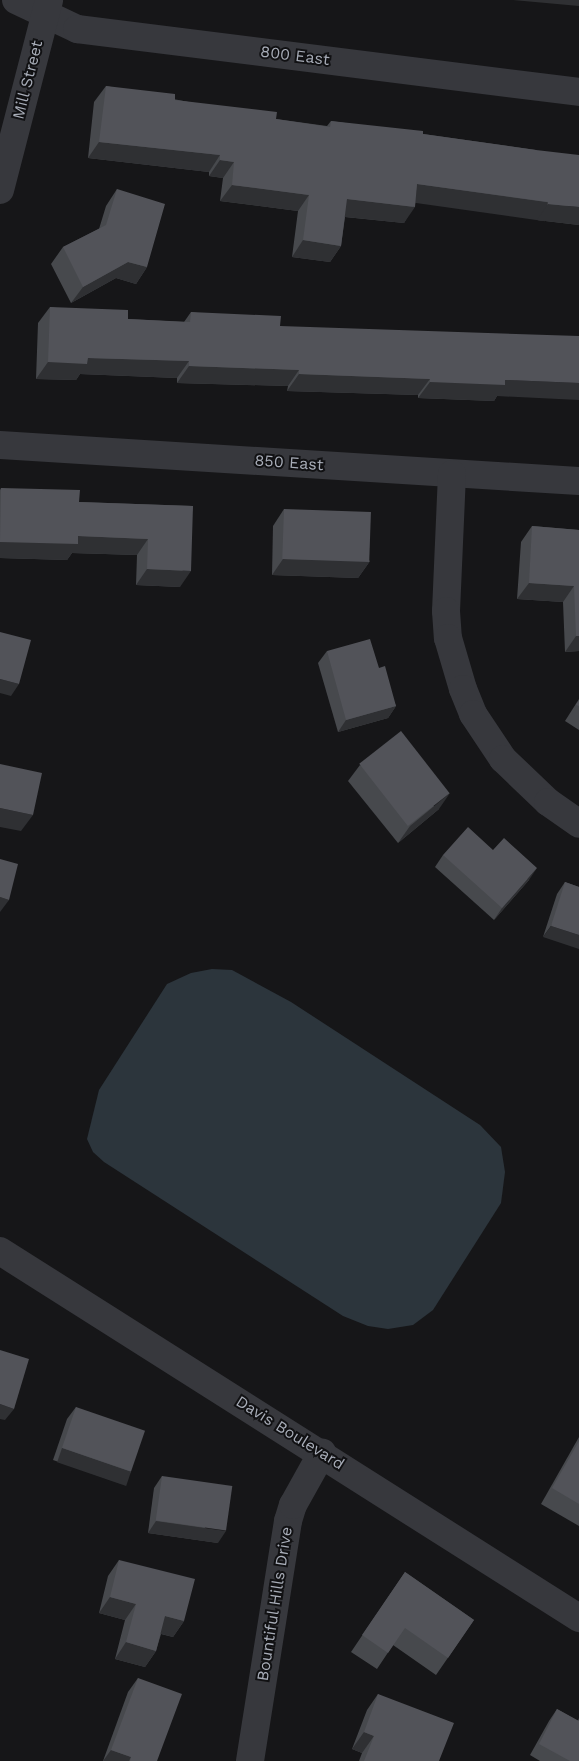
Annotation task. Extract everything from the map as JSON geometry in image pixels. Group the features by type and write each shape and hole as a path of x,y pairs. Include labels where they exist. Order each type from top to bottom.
{"street":[{"name":"800 East","path":"16,0 47,7 77,29 579,92"},
{"name":"Mill Street","path":"0,190 47,7"},
{"name":"850 East","path":"0,445 579,481"},
{"path":"452,474 446,611 448,638 463,690 487,738 503,759 548,802 579,824"},
{"name":"Davis Boulevard","path":"0,1251 322,1453 579,1618"},
{"name":"Bountiful Hills Drive","path":"250,1761 288,1521 293,1505 322,1453"}],"shaded area":[{"path":"212,969 232,970 291,1002 480,1125 501,1147 505,1172 501,1203 433,1310 413,1325 388,1329 368,1326 343,1316 104,1162 93,1152 87,1139 99,1090 167,984 191,973"}],"building":[{"path":"106,86 175,94 175,100 277,112 276,119 330,127 331,121 423,131 423,134 579,155 579,207 417,184 415,207 347,199 341,246 303,240 309,195 232,185 234,162 220,160 220,155 99,142"},
{"path":"117,189 165,204 147,267 128,262 83,287 63,247 106,225"},
{"path":"50,307 128,310 128,319 190,322 191,312 281,316 280,326 579,336 579,383 505,380 505,385 430,382 430,379 299,374 299,370 189,366 189,361 88,358 87,364 48,362"},
{"path":"1,488 80,490 79,502 193,506 191,571 147,569 148,539 78,536 78,544 0,542"},
{"path":"284,509 371,512 369,562 282,559"},
{"path":"532,526 579,530 579,636 576,636 574,586 529,583"},
{"path":"0,632 31,640 19,684 0,679"},
{"path":"370,639 379,668 385,666 396,706 346,720 327,651"},
{"path":"401,731 450,793 408,826 359,764"},
{"path":"0,764 42,773 33,815 0,808"},
{"path":"468,827 493,850 504,838 537,868 502,908 443,855"},
{"path":"0,859 18,864 9,900 0,897"},
{"path":"565,882 579,887 579,935 551,926"},
{"path":"0,1350 29,1359 14,1409 0,1404"},
{"path":"76,1407 145,1431 131,1471 62,1448"},
{"path":"579,1441 579,1504 552,1488"},
{"path":"162,1476 232,1486 226,1530 156,1521"},
{"path":"119,1560 195,1579 184,1621 165,1616 156,1651 126,1642 136,1604 110,1597"},
{"path":"405,1572 474,1620 448,1658 405,1628 388,1653 362,1635"},
{"path":"138,1678 182,1694 157,1761 130,1761 131,1757 111,1750"},
{"path":"378,1694 454,1723 439,1761 364,1761 374,1736 364,1732"},
{"path":"557,1709 579,1721 579,1761 570,1761 539,1744"}]}
